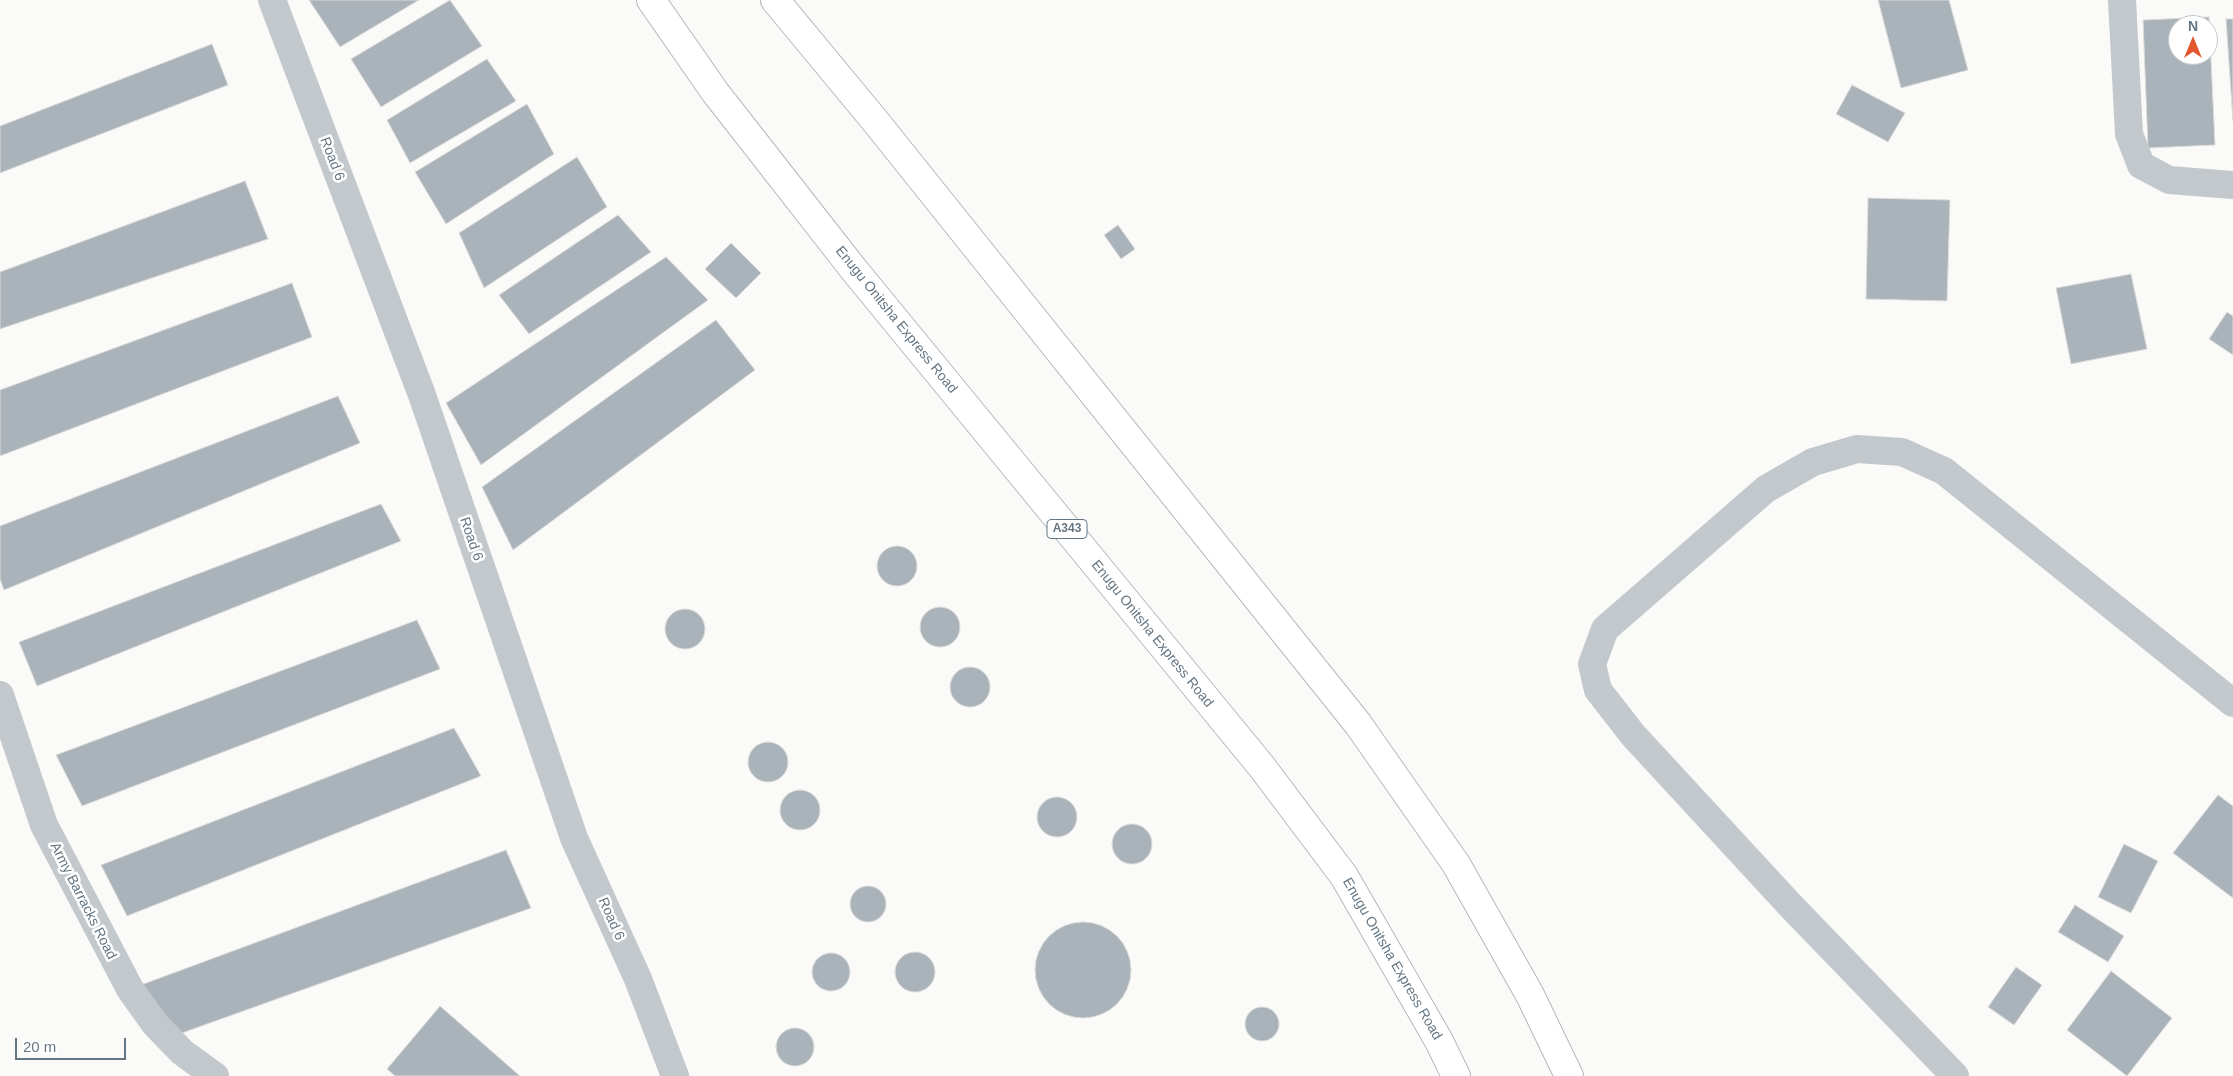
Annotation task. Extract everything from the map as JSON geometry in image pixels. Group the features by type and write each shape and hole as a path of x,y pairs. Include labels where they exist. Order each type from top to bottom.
{"highway":[{"name":"Enugu Onitsha Express Road","path":"651,0 716,92 855,271 1255,759 1344,876 1439,1041 1456,1076"},
{"path":"776,0 876,122 1358,724 1456,864 1530,995 1568,1076"}],"street":[{"name":"Road 6","path":"272,0 422,395 574,838 638,979 676,1076"},
{"path":"2122,0 2129,134 2141,165 2169,180 2233,185"},
{"path":"1955,1076 1789,904 1632,735 1598,690 1592,664 1605,629 1766,489 1813,462 1857,449 1902,452 1944,471 2233,703"},
{"name":"Army Barracks Road","path":"0,695 44,824 130,989 155,1024 182,1052 215,1076"}],"building":[{"path":"309,0 419,0 340,47"},
{"path":"450,0 482,46 381,107 351,59"},
{"path":"1878,0 1949,0 1968,70 1901,88"},
{"path":"2168,19 2168,65 2211,65 2215,145 2148,148 2143,20"},
{"path":"2226,19 2233,19 2233,121"},
{"path":"212,44 228,85 0,173 0,126"},
{"path":"487,59 516,101 410,163 387,120"},
{"path":"1852,85 1905,113 1888,142 1836,114"},
{"path":"527,104 554,154 446,224 415,172"},
{"path":"577,157 607,207 484,288 459,233"},
{"path":"245,181 268,239 0,329 0,272"},
{"path":"1868,198 1950,200 1947,301 1866,299"},
{"path":"618,215 651,252 529,334 499,295"},
{"path":"1118,225 1135,249 1121,259 1104,235"},
{"path":"731,243 761,273 736,298 705,269"},
{"path":"666,257 708,300 481,465 446,403"},
{"path":"2131,274 2147,349 2071,364 2056,288"},
{"path":"292,283 312,337 0,456 0,390"},
{"path":"2227,312 2233,316 2233,355 2209,339"},
{"path":"716,320 755,370 513,550 482,487"},
{"path":"338,396 360,443 4,590 0,579 0,526"},
{"path":"381,504 401,541 37,686 19,642"},
{"path":"897,546 911,552 917,566 911,580 897,586 883,580 877,566 883,552"},
{"path":"940,607 954,613 960,627 954,641 940,647 926,641 920,627 926,613"},
{"path":"685,609 699,615 705,629 699,643 685,649 671,643 665,629 671,615"},
{"path":"417,620 440,669 82,806 56,755"},
{"path":"970,667 984,673 990,687 984,701 970,707 956,701 950,687 956,673"},
{"path":"454,728 481,776 127,916 101,865"},
{"path":"768,742 782,748 788,762 782,776 768,782 754,776 748,762 754,748"},
{"path":"800,790 814,796 820,810 814,824 800,830 786,824 780,810 786,796"},
{"path":"2218,795 2233,806 2233,898 2173,853"},
{"path":"1057,797 1071,803 1077,817 1071,831 1057,837 1043,831 1037,817 1043,803"},
{"path":"1132,824 1143,827 1149,833 1152,844 1149,855 1143,861 1132,864 1121,861 1115,855 1112,844 1115,833 1121,827"},
{"path":"2124,844 2158,861 2131,913 2098,897"},
{"path":"506,850 531,908 168,1038 130,989"},
{"path":"868,886 880,892 886,904 880,916 868,922 856,916 850,904 856,892"},
{"path":"2075,905 2124,936 2108,962 2058,932"},
{"path":"1083,922 1101,925 1117,936 1128,952 1131,970 1128,988 1117,1004 1101,1015 1083,1018 1065,1015 1049,1004 1038,988 1035,970 1038,952 1049,936 1065,925"},
{"path":"911,952 919,952 926,955 932,961 935,972 932,983 926,989 919,992 911,992 904,989 898,983 895,976 895,968 898,961 904,955"},
{"path":"831,953 838,954 844,959 849,965 849,979 844,985 838,990 831,991 824,990 818,985 813,979 812,972 813,965 818,959 824,954"},
{"path":"2016,967 2042,985 2014,1025 1988,1007"},
{"path":"2111,971 2172,1018 2127,1076 2067,1030"},
{"path":"440,1006 520,1076 395,1076 387,1069"},
{"path":"1262,1007 1274,1012 1279,1024 1274,1036 1262,1041 1250,1036 1245,1024 1250,1012"},
{"path":"795,1028 802,1029 808,1034 813,1040 813,1054 808,1060 802,1065 795,1066 788,1065 782,1060 777,1054 776,1047 777,1040 782,1034 788,1029"}]}
